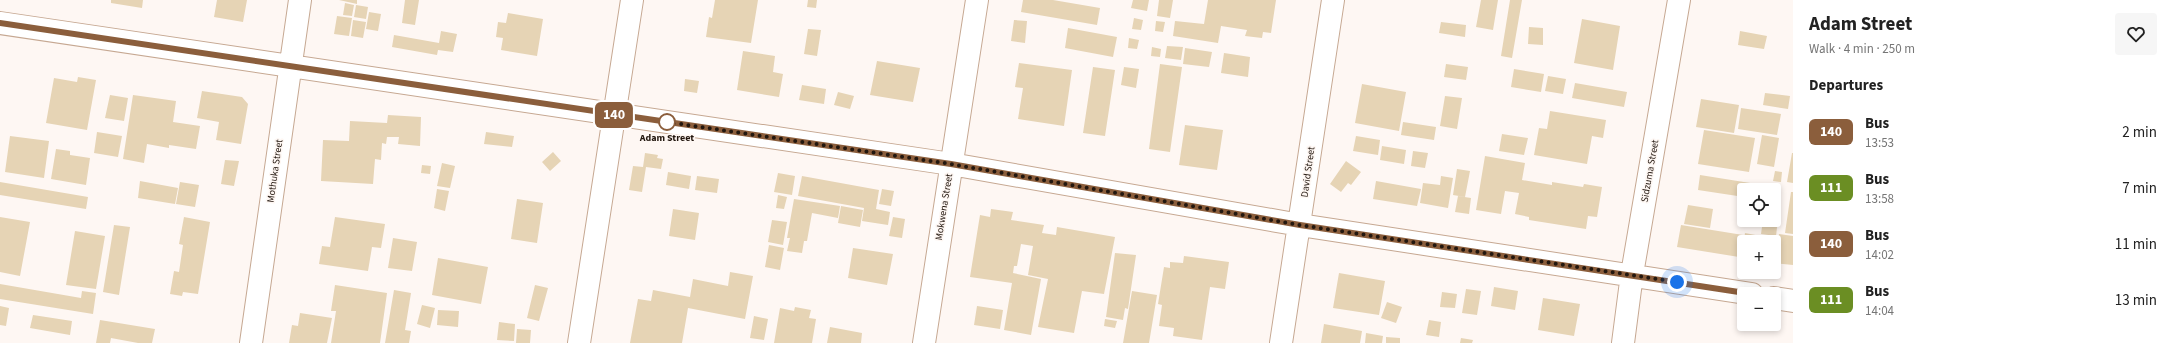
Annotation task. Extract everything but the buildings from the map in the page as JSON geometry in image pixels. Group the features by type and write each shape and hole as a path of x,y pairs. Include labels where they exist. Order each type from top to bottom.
{"street":[{"name":"Mothuka Street","path":"251,343 289,65 300,0"},
{"path":"579,343 632,0"},
{"name":"Mokwena Street","path":"924,343 977,0"},
{"name":"David Street","path":"1281,343 1333,0"},
{"name":"Sidzuma Street","path":"1623,343 1632,274 1679,0"},
{"path":"0,23 289,65 614,116 951,164 1300,225 1632,274 1737,292"},
{"path":"1781,299 1793,301"}],"bus line":[{"name":"140","path":"0,23 289,65 614,116 667,122 951,164 1300,225 1632,274 1737,292"}],"place":[{"name":"Adam Street","path":"667,122"}],"route":[{"path":"667,122 951,164 1300,225 1677,282"}]}
